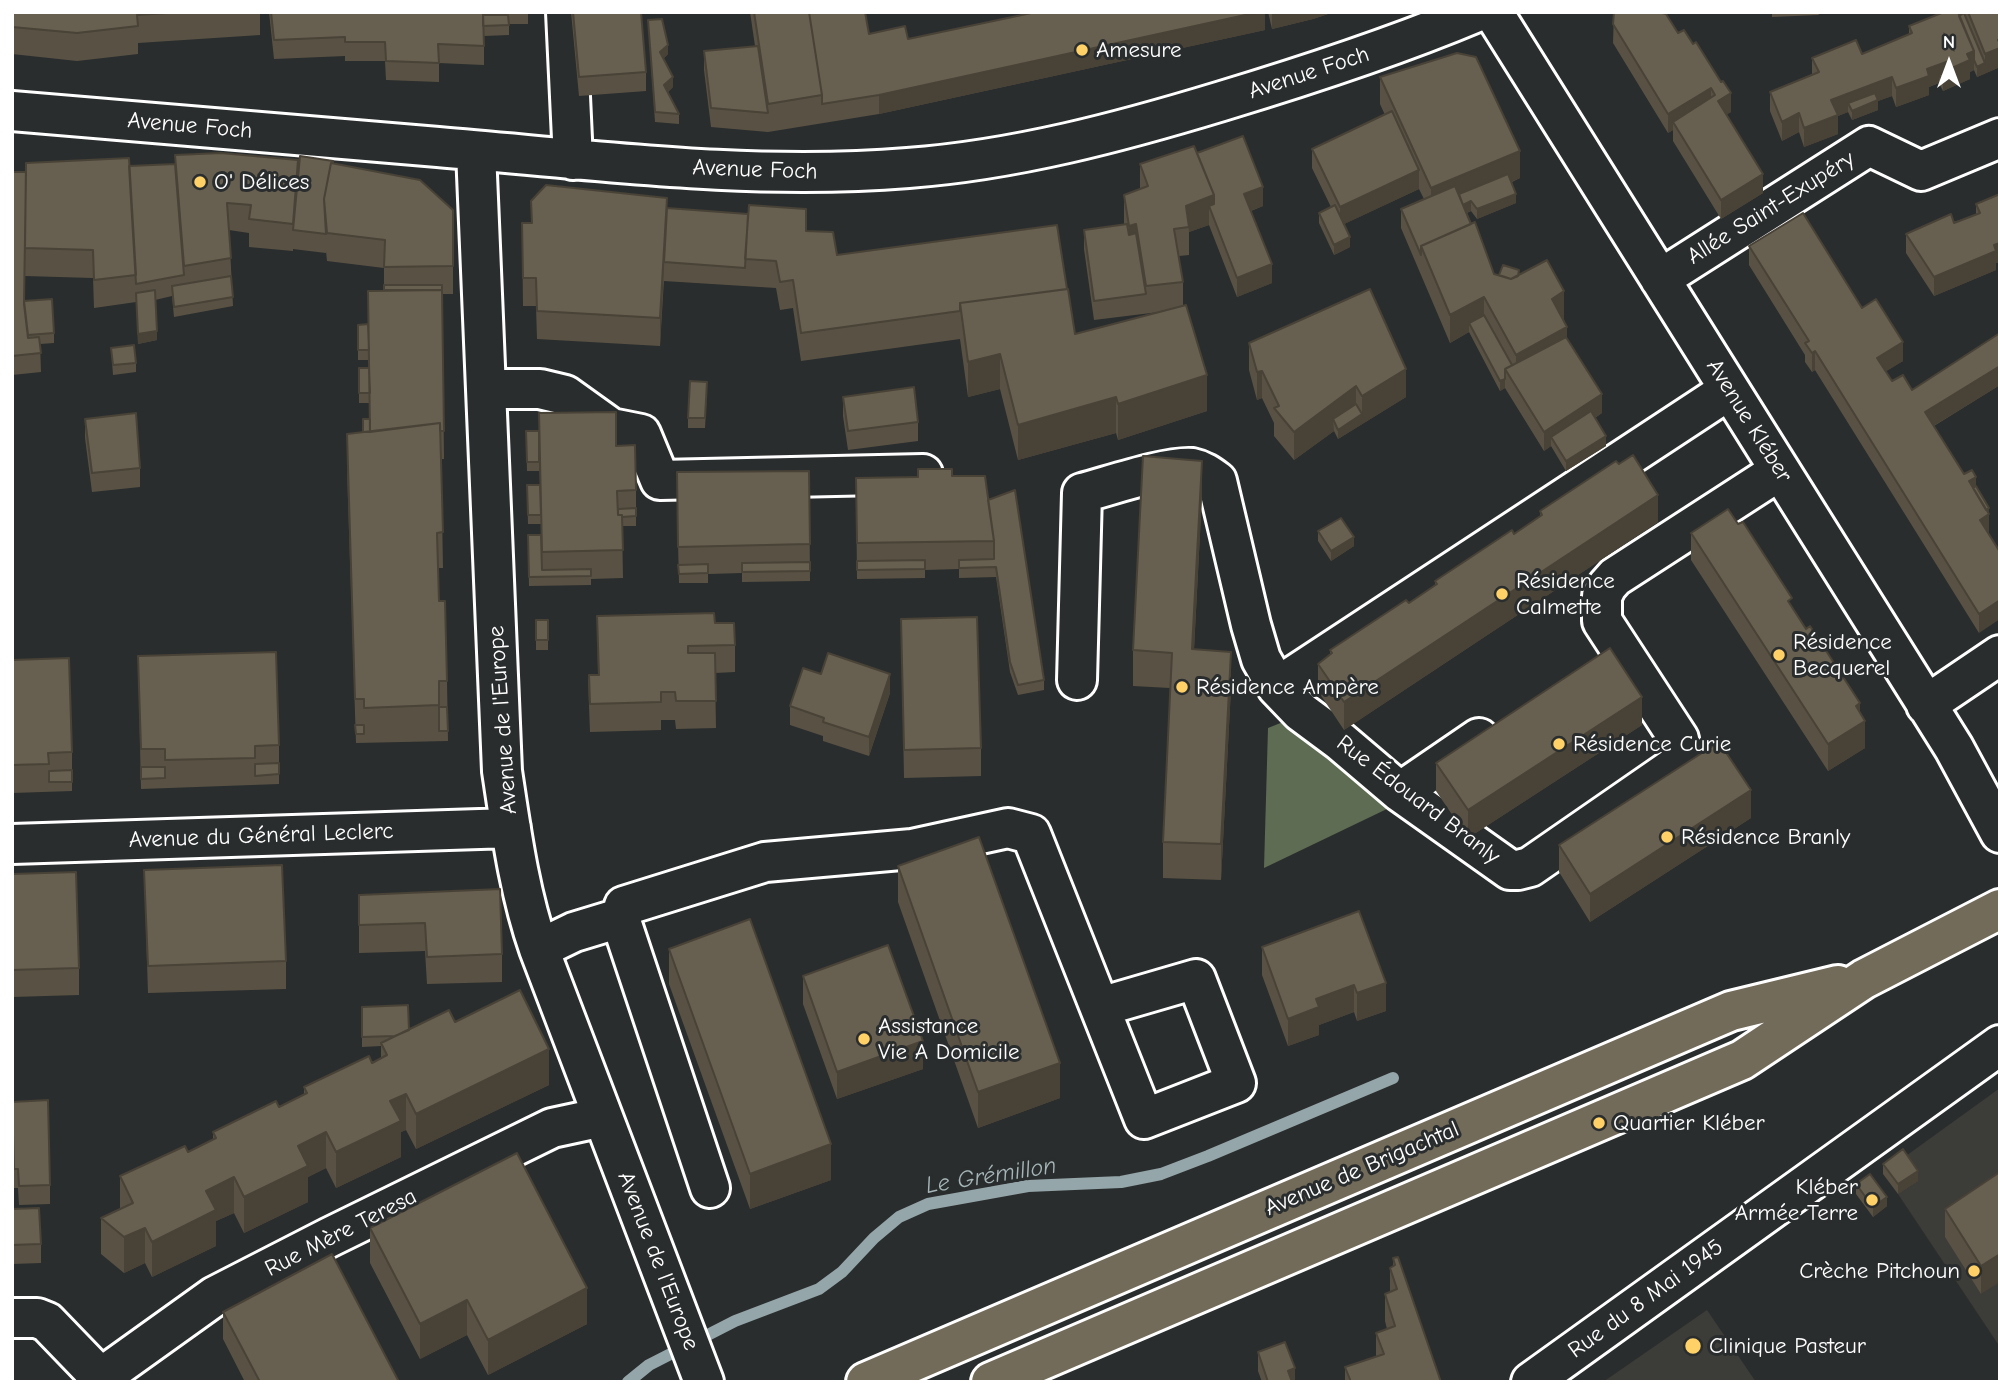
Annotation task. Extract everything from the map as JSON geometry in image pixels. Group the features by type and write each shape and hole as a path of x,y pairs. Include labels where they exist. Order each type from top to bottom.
{"main road":[{"name":"Avenue de Brigachtal","path":"990,1382 1742,1060 1864,979 2000,909"},
{"name":"Avenue de Brigachtal","path":"866,1382 1731,1011 1864,979"}],"street":[{"path":"566,12 573,160"},
{"name":"Avenue Foch","path":"12,111 573,160 795,174 910,168 1012,155 1086,139 1252,92 1420,36 1477,12"},
{"name":"Avenue Kléber","path":"1493,12 1954,748 2000,833"},
{"name":"Allée Saint-Exupéry","path":"1660,279 1869,146 1921,171 2000,138"},
{"name":"Avenue de l'Europe","path":"476,151 502,771 511,828 538,948 704,1382"},
{"path":"486,389 540,389 565,395 611,428 641,434 660,480 923,474"},
{"path":"1277,687 1730,390"},
{"name":"Rue Édouard Branly","path":"1077,681 1082,493 1150,475 1191,468 1203,471 1217,481 1261,659 1277,687 1301,712 1400,792 1510,870 1530,867 1676,766 1682,757 1679,739 1602,621 1602,596 1607,586 1615,577 1779,471"},
{"path":"1586,668 1619,647"},
{"path":"1926,705 2000,655"},
{"path":"1400,792 1508,720"},
{"name":"Avenue du Général Leclerc","path":"12,844 511,828"},
{"path":"710,1188 620,918 624,906 765,862 912,849 1008,828 1031,834 1100,1007"},
{"path":"538,948 574,932 620,918"},
{"name":"Rue du 8 Mai 1945","path":"1531,1382 2000,1045"},
{"name":"Rue Mère Teresa","path":"97,1379 215,1296 552,1128 603,1117"},
{"path":"12,1318 37,1318 47,1322 97,1379"}],"shaded area":[{"name":"Crèche Pitchoun","path":"2000,1088 2000,1347 1898,1194 1918,1181 1903,1158"},
{"name":"Clinique Pasteur","path":"1707,1310 1756,1382 1603,1382"}],"green space":[{"path":"1283,722 1391,807 1264,868 1268,728"}],"building":[{"path":"12,12 183,12 137,15 138,26 77,33 12,27"},
{"path":"271,12 483,12 484,46 438,44 439,63 386,61 385,42 345,42 345,37 274,40"},
{"path":"573,12 641,12 646,72 579,77"},
{"path":"754,12 809,12 822,95 768,104"},
{"path":"809,12 865,12 869,34 905,26 908,39 1036,12 1259,12 879,95 822,104"},
{"path":"1614,12 1666,14 1678,33 1684,30 1693,44 1696,42 1731,93 1718,101 1763,174 1721,200 1673,122 1715,95 1711,88 1668,114 1613,24"},
{"path":"1944,12 1958,12 1974,51 1967,54 1970,60 1952,68 1949,61 1927,69 1929,76 1896,88 1892,77 1831,100 1838,115 1804,128 1799,113 1782,122 1770,92 1819,72 1812,58 1856,40 1862,54 1912,33 1909,26"},
{"path":"1968,12 2000,12 2000,48 1985,54"},
{"path":"1964,13 1985,63 1977,67 1974,51 1959,16"},
{"path":"483,15 508,15 509,25 483,26"},
{"path":"662,19 668,45 660,52 673,77 664,85 679,114 655,112 648,20"},
{"path":"758,46 768,113 711,108 704,51"},
{"path":"1457,53 1476,57 1520,151 1431,188 1380,77"},
{"path":"1949,70 1952,77 1943,82 1939,75"},
{"path":"1875,93 1878,100 1852,111 1848,103"},
{"path":"1392,111 1419,170 1340,207 1312,149"},
{"path":"1243,136 1263,187 1244,194 1272,264 1237,278 1209,206 1214,204 1214,195 1197,153"},
{"path":"1194,146 1214,195 1186,206 1189,227 1174,229 1183,282 1146,286 1136,224 1129,226 1124,195 1148,186 1140,164"},
{"path":"221,153 298,160 293,224 249,219 251,205 227,203 231,258 184,266 175,155"},
{"path":"300,156 333,161 324,199 326,234 293,230"},
{"path":"129,158 136,275 94,280 93,250 25,248 26,163"},
{"path":"331,163 420,180 453,210 453,266 384,267 385,240 327,233 324,199"},
{"path":"175,164 184,275 136,284 129,166"},
{"path":"12,172 26,172 24,304 28,338 39,337 41,353 12,356"},
{"path":"1508,174 1516,194 1477,209 1471,201 1463,205 1459,194"},
{"path":"546,185 667,198 660,318 537,311 536,278 523,278 522,223 532,223 531,201"},
{"path":"1455,186 1471,224 1421,246 1421,255 1401,209"},
{"path":"2000,194 2000,243 1994,245 1996,251 1934,277 1906,234 1951,214 1954,223 1980,213 1976,204"},
{"path":"749,205 806,209 806,231 833,232 837,255 1057,225 1067,289 960,303 960,311 801,333 793,280 780,282 776,261 745,259"},
{"path":"1335,205 1350,237 1334,245 1319,213"},
{"path":"667,208 748,214 745,268 664,262"},
{"path":"1803,213 1862,308 1876,299 1903,342 1877,358 1892,381 1903,375 1912,390 2000,333 2000,366 1925,412 1964,474 1972,470 1976,477 1969,481 1989,514 1980,520 2000,552 2000,600 1979,614 1815,351 1812,353 1805,343 1809,341 1749,246"},
{"path":"1475,222 1494,274 1511,279 1547,260 1564,291 1552,299 1567,327 1516,355 1484,297 1450,315 1421,246"},
{"path":"1127,224 1129,235 1136,233 1146,294 1094,301 1084,230"},
{"path":"1503,265 1519,270 1518,276 1511,279 1499,275"},
{"path":"231,276 233,297 174,307 172,286"},
{"path":"384,285 442,285 442,290 384,290"},
{"path":"1068,289 1075,334 1186,305 1207,375 1118,404 1116,397 1018,425 1000,354 968,362 960,303"},
{"path":"1370,289 1406,369 1362,396 1356,386 1294,432 1274,408 1279,406 1262,371 1257,372 1249,343"},
{"path":"155,290 157,331 138,334 136,293"},
{"path":"442,290 444,431 440,431 440,423 370,432 368,291"},
{"path":"52,299 54,333 28,335 24,301"},
{"path":"1484,315 1512,365 1505,369 1505,379 1500,381 1469,323"},
{"path":"368,324 369,350 358,350 358,325"},
{"path":"1566,337 1602,394 1544,432 1505,369"},
{"path":"134,345 136,363 113,365 111,348"},
{"path":"359,368 369,368 370,393 359,393"},
{"path":"690,381 707,382 705,418 688,418"},
{"path":"914,387 918,422 848,431 843,397"},
{"path":"1356,404 1362,414 1338,430 1333,419"},
{"path":"1591,411 1606,436 1566,461 1551,437"},
{"path":"616,412 616,446 635,445 636,490 617,491 618,515 622,515 623,550 542,552 539,413"},
{"path":"136,413 140,468 92,473 85,419"},
{"path":"363,419 370,419 370,432 363,432"},
{"path":"440,423 443,532 437,533 439,601 445,601 447,681 439,681 439,705 364,708 364,699 355,699 347,434"},
{"path":"526,431 539,431 539,462 527,462"},
{"path":"1633,455 1658,495 1344,702 1318,664 1332,653 1330,650 1406,600 1409,603 1437,584 1435,581 1512,530 1514,534 1542,515 1540,511 1616,461 1619,464"},
{"name":"Résidence Ampère","path":"1143,456 1202,461 1192,649 1231,652 1221,844 1163,842 1172,653 1133,650"},
{"path":"918,469 952,469 952,476 985,476 994,541 857,543 856,478 918,477"},
{"path":"809,471 810,544 678,547 677,472"},
{"path":"527,485 540,485 541,515 528,515"},
{"path":"1976,486 1989,508 1986,510 1973,488"},
{"path":"1015,490 1044,680 1018,685 1010,662 996,567 959,568 959,560 994,559 988,500"},
{"path":"636,508 636,516 618,515 618,509"},
{"name":"Résidence Becquerel","path":"1728,509 1738,524 1743,522 1792,598 1788,601 1806,629 1810,626 1860,703 1856,706 1865,721 1828,744 1691,533"},
{"path":"1341,518 1354,537 1331,551 1318,531"},
{"path":"528,535 541,535 542,570 591,569 591,576 529,577"},
{"path":"925,560 925,569 857,570 857,561"},
{"path":"810,562 810,571 742,572 742,563"},
{"path":"708,564 708,573 679,574 678,565"},
{"path":"714,613 715,623 734,623 735,645 688,646 688,653 715,653 716,701 676,701 675,692 661,692 661,702 590,704 589,675 599,675 597,616"},
{"path":"977,617 981,748 904,750 901,619"},
{"path":"536,620 548,620 548,640 536,640"},
{"path":"1610,648 1642,697 1468,810 1436,763"},
{"path":"276,652 279,745 255,746 255,758 165,760 165,749 141,749 138,656"},
{"path":"828,653 890,674 869,737 823,722 824,718 790,706 803,668 821,674"},
{"path":"69,658 72,752 48,753 49,764 12,765 12,660"},
{"path":"439,707 447,707 448,731 439,731"},
{"path":"355,725 364,725 364,734 356,734"},
{"path":"1719,742 1751,790 1590,894 1559,845"},
{"path":"279,763 279,774 255,776 255,764"},
{"path":"141,767 165,767 165,778 141,779"},
{"path":"72,770 72,782 49,782 49,771"},
{"path":"979,837 1060,1063 978,1092 898,866"},
{"path":"282,865 286,961 148,966 144,870"},
{"path":"76,872 79,968 12,970 12,874"},
{"path":"500,889 502,954 427,957 425,923 359,925 359,895"},
{"path":"1359,911 1386,983 1357,993 1354,985 1316,999 1319,1007 1288,1019 1262,947"},
{"path":"750,919 831,1144 750,1174 669,949"},
{"path":"888,945 923,1041 837,1072 803,976"},
{"path":"520,990 549,1049 416,1114 406,1094 390,1101 401,1121 336,1152 326,1132 298,1146 308,1166 244,1197 234,1177 206,1191 216,1210 152,1242 145,1228 124,1237 101,1218 133,1203 120,1176 185,1146 188,1152 216,1138 213,1132 276,1101 279,1107 307,1093 304,1087 369,1056 372,1063 387,1055 381,1043 449,1010 455,1022"},
{"path":"408,1005 409,1030 395,1036 362,1037 362,1007"},
{"path":"48,1100 50,1185 19,1186 18,1169 14,1169 12,1102"},
{"path":"1903,1149 1918,1171 1898,1184 1883,1164"},
{"path":"517,1153 587,1288 488,1340 467,1300 420,1324 370,1228"},
{"path":"2000,1172 2000,1254 1981,1266 1945,1209"},
{"path":"1870,1174 1887,1197 1873,1207 1856,1184"},
{"path":"39,1208 41,1244 12,1245 12,1209"},
{"path":"332,1254 399,1382 260,1382 223,1312"},
{"path":"1398,1257 1441,1382 1351,1382 1345,1367 1384,1354 1376,1333 1395,1326 1385,1294 1397,1289 1390,1268 1395,1265 1393,1258"},
{"path":"1285,1342 1295,1368 1288,1371 1292,1382 1268,1382 1258,1352"}],"waterway":[{"name":"Le Grémillon","path":"628,1382 649,1365 735,1321 819,1289 842,1272 874,1238 899,1217 928,1204 1028,1186 1121,1182 1161,1174 1393,1078"}],"place":[{"name":"Amesure","path":"1082,50"},
{"name":"O' Délices","path":"200,182"},
{"name":"Résidence Calmette","path":"1502,594"},
{"name":"Résidence Becquerel","path":"1779,655"},
{"name":"Résidence Ampère","path":"1182,687"},
{"name":"Résidence Curie","path":"1559,744"},
{"name":"Résidence Branly","path":"1667,837"},
{"name":"Assistance Vie A Domicile","path":"864,1039"},
{"name":"Quartier Kléber","path":"1599,1123"},
{"name":"Kléber Armée Terre","path":"1872,1200"},
{"name":"Crèche Pitchoun","path":"1974,1271"},
{"name":"Clinique Pasteur","path":"1693,1346"}]}
